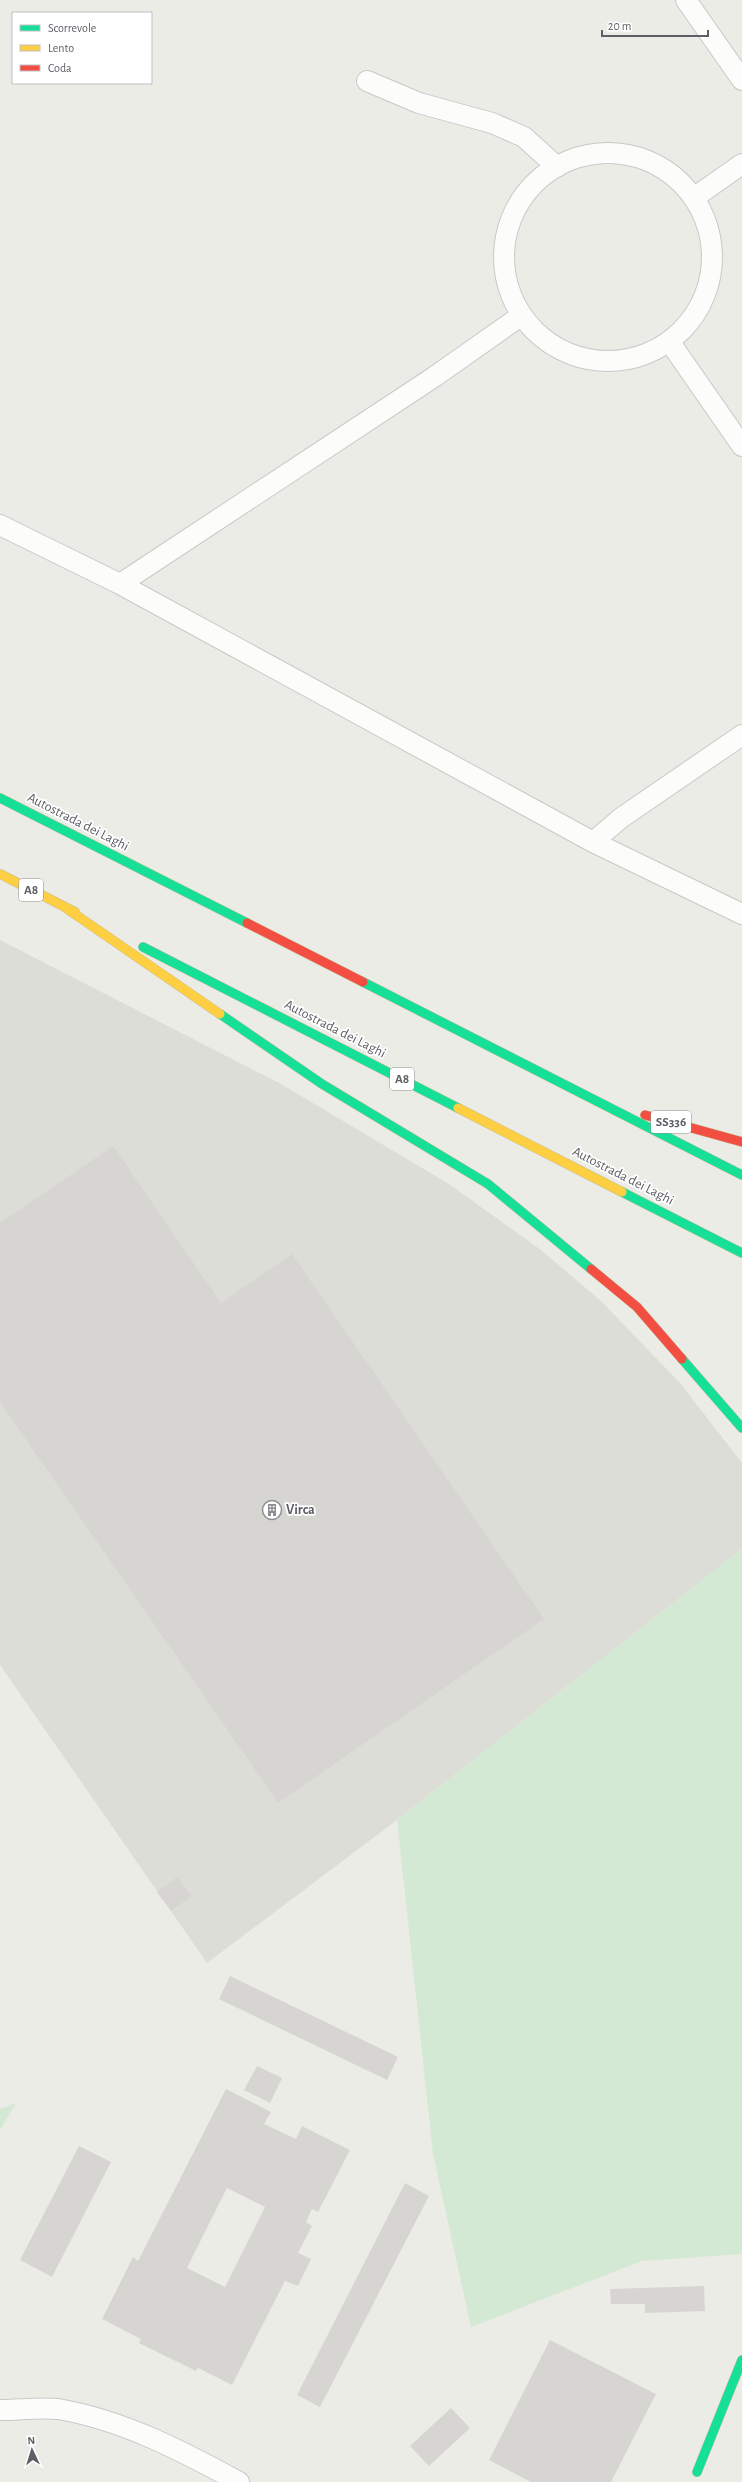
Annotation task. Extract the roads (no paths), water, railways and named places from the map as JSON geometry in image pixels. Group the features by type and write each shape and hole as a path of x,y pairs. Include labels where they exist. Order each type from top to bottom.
{"highway":[{"name":"Autostrada dei Laghi","path":"0,798 742,1175"},
{"name":"Autostrada dei Laghi","path":"0,874 742,1253"},
{"path":"63,906 322,1084 488,1184 637,1307 742,1428"},
{"name":"SS336","path":"600,1102 742,1142"},
{"path":"697,2472 742,2360"},
{"path":"692,2482 742,2387"}],"lane":[{"path":"686,0 742,80"},
{"path":"368,82 419,103 492,123 512,131 524,137 557,167"},
{"path":"609,153 642,158 671,173 694,197 710,229 713,265 705,299 685,329 670,341 656,350 622,361 586,360 553,346 526,322 509,291 503,259 508,226 523,196 547,173 576,158 609,153"},
{"path":"694,197 742,164"},
{"path":"120,584 434,377 522,315"},
{"path":"670,341 742,446"},
{"path":"0,525 120,584 593,842 742,914"},
{"path":"593,842 621,818 742,735"},
{"path":"0,2410 57,2409 120,2424 185,2453 239,2482"}],"place":[{"name":"Virca","path":"272,1510"}]}
